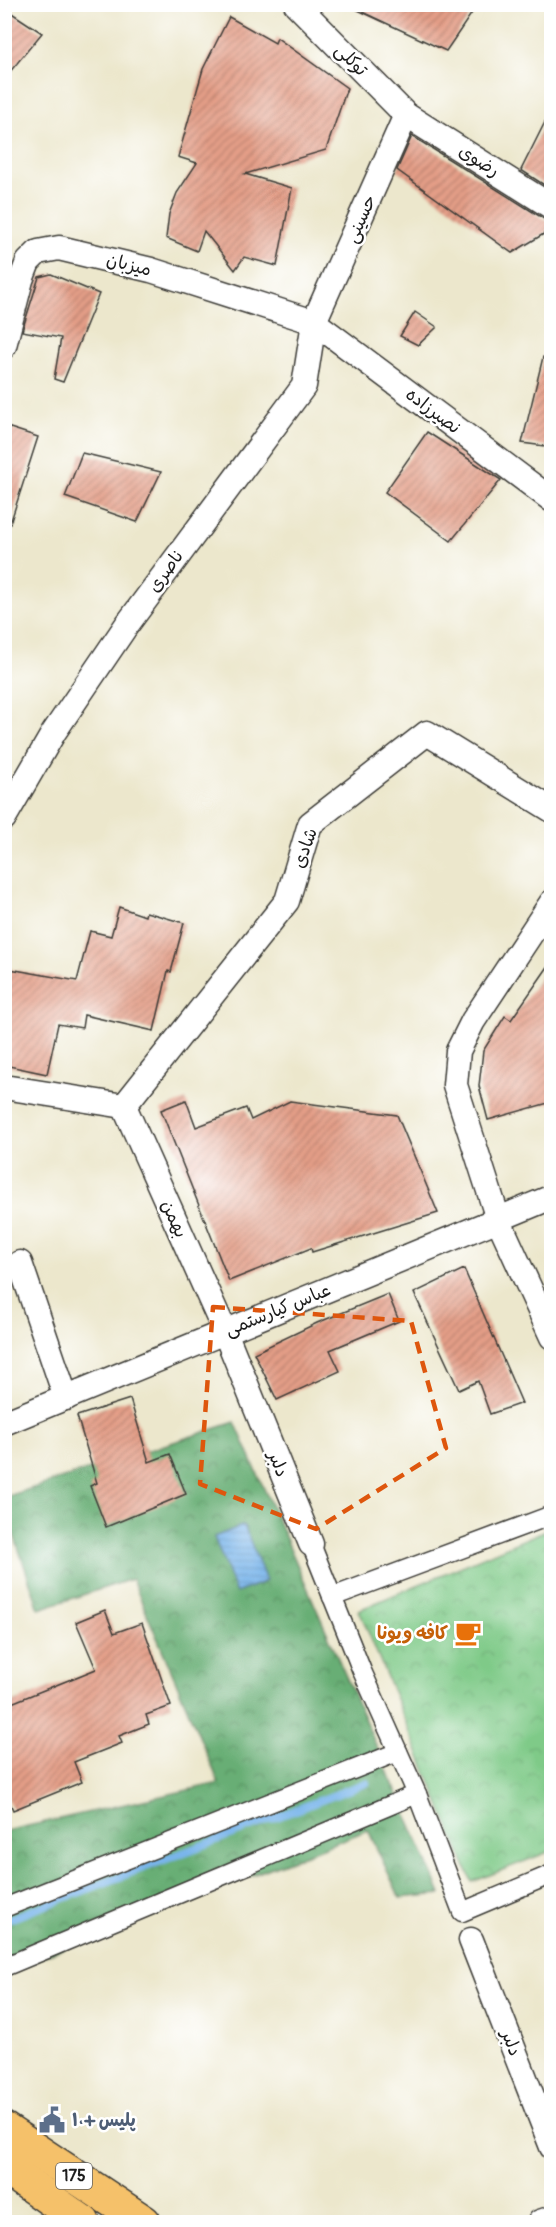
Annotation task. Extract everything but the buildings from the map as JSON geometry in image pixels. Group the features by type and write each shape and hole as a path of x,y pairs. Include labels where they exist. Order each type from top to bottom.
{"main road":[{"name":"175","path":"4,2129 144,2223"},
{"name":"175","path":"4,2167 82,2223"}],"street":[{"name":"توکلی","path":"296,4 406,115"},
{"name":"رضوى","path":"406,115 552,207"},
{"name":"حسینی","path":"314,322 406,115"},
{"name":"میزبان","path":"4,346 21,279 28,262 38,252 59,248 151,270 314,322"},
{"name":"نصیرزاده","path":"314,322 552,500"},
{"name":"ناصری","path":"4,818 54,732 126,626 304,386 314,322"},
{"name":"شادی","path":"124,1106 287,901 310,824 427,733 552,810"},
{"path":"552,902 473,1021 458,1051 455,1085 498,1219 552,1337"},
{"path":"4,1087 124,1106"},
{"name":"بهمن","path":"124,1106 225,1332"},
{"name":"عباس کیارستمی","path":"4,1423 552,1197"},
{"path":"20,1263 66,1398"},
{"name":"دلبر","path":"225,1332 332,1597 417,1794 471,1940 552,2146"},
{"path":"332,1597 552,1515"},
{"path":"4,1908 398,1752"},
{"path":"4,1967 417,1794"},
{"path":"462,1912 552,1874"},
{"path":"540,2223 552,2218"}],"highlighted area":[{"path":"213,1307 411,1321 446,1448 316,1529 200,1484"}],"green space":[{"path":"235,1422 441,1894 400,1898 368,1830 5,1971 5,1831 219,1783 132,1579 39,1609 5,1509 5,1497"},
{"path":"551,1528 551,1851 472,1882 359,1610"}],"water":[{"path":"244,1525 266,1581 236,1593 214,1537"}],"waterway":[{"path":"4,1921 366,1783"}],"place":[{"name":"کافه ویونا","path":"468,1633"},
{"name":"پلیس +۱۰","path":"52,2120"}]}
